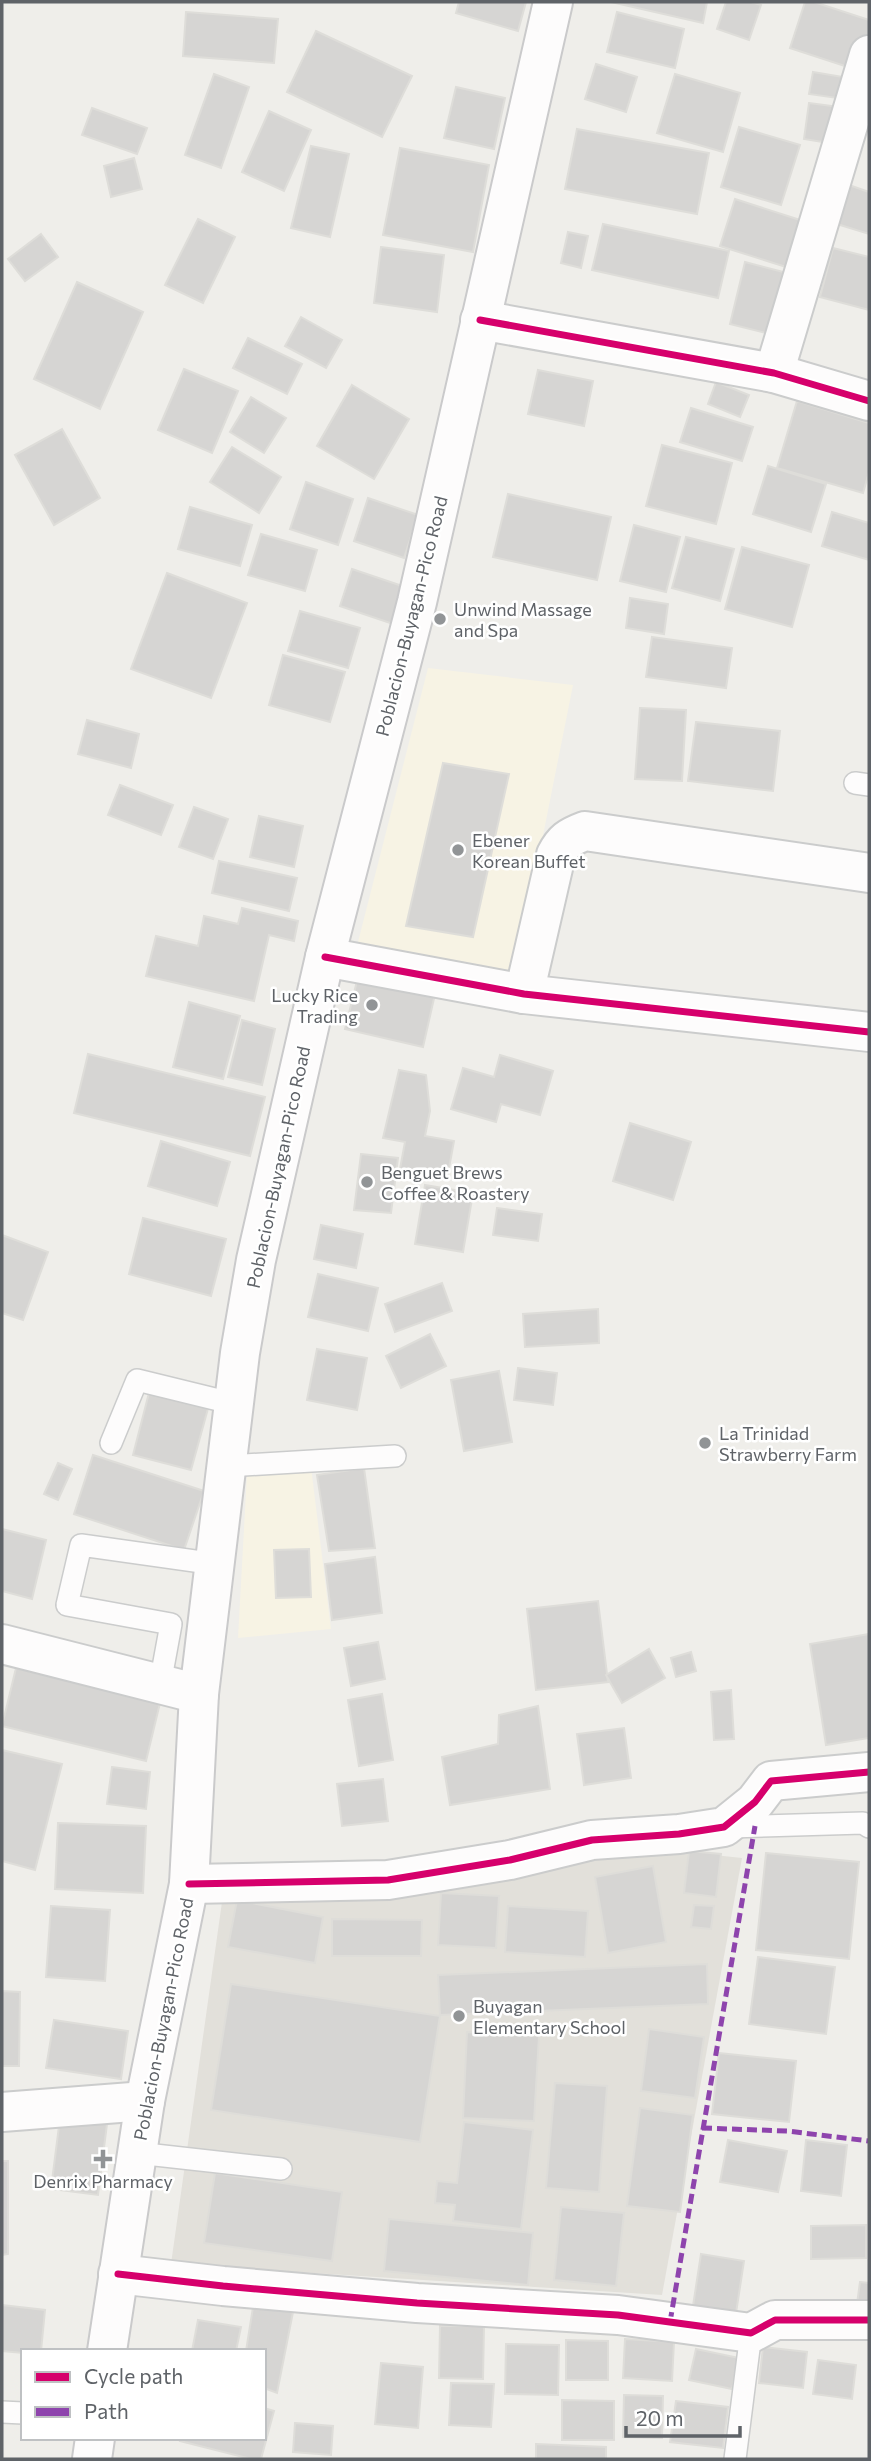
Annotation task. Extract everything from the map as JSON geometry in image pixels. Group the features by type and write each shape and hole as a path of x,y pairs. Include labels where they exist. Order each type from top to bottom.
{"street":[{"name":"Poblacion-Buyagan-Pico Road","path":"107,2349 145,2101 189,1884 200,1694 240,1353 256,1260 325,957 417,602 552,2"},
{"path":"774,373 869,55"},
{"path":"480,320 774,373 869,401"},
{"path":"524,994 556,855 561,844 569,837 584,831 869,873"},
{"path":"325,957 524,994 869,1032"},
{"path":"2,1644 200,1694"},
{"path":"189,1884 388,1880 510,1860 592,1840 679,1835 724,1827 755,1802 771,1781 869,1772"},
{"path":"2,2112 145,2101"},
{"path":"118,2274 223,2287 403,2302 618,2315 751,2333 775,2320 869,2319"},
{"path":"92,2459 95,2440"}],"lane":[{"path":"111,1443 137,1380 235,1404"},
{"path":"228,1466 395,1456"},
{"path":"208,1628 66,1605 81,1545 216,1564"},
{"path":"160,1684 171,1624"},
{"path":"724,1827 863,1823 869,1827"},
{"path":"137,2153 281,2169"},
{"path":"735,2459 751,2333"},
{"path":"2,2412 21,2413"}],"shaded area":[{"path":"428,668 573,685 514,981 358,942"},
{"path":"311,1467 331,1629 238,1638 247,1474"},
{"name":"Buyagan Elementary School","path":"639,1847 742,1858 662,2295 171,2264 222,1902"}],"building":[{"path":"459,2 526,2 518,31 456,13"},
{"path":"611,2 707,2 703,23"},
{"path":"726,2 751,2 761,5 749,40 717,29"},
{"path":"805,2 814,2 869,20 869,34 857,70 790,48"},
{"path":"186,12 278,19 274,63 183,56"},
{"path":"617,12 684,29 675,68 607,52"},
{"path":"316,31 412,76 382,137 287,92"},
{"path":"596,64 637,77 626,112 585,99"},
{"path":"813,72 855,79 851,100 809,94"},
{"path":"214,74 249,87 221,168 185,155"},
{"path":"675,74 740,93 723,152 657,133"},
{"path":"456,87 505,98 494,149 444,138"},
{"path":"809,103 840,107 835,144 804,139"},
{"path":"92,108 147,128 137,154 82,135"},
{"path":"269,111 311,130 284,191 242,172"},
{"path":"739,127 800,145 781,205 721,187"},
{"path":"577,129 709,153 697,214 565,189"},
{"path":"311,146 349,154 330,237 291,228"},
{"path":"400,148 489,165 473,252 383,235"},
{"path":"134,158 142,189 111,197 104,166"},
{"path":"849,185 869,192 869,234 837,224"},
{"path":"735,199 800,220 786,267 720,246"},
{"path":"198,219 235,237 203,303 165,285"},
{"path":"603,224 729,251 718,298 592,270"},
{"path":"568,232 588,236 581,268 561,263"},
{"path":"41,234 58,257 25,281 8,259"},
{"path":"381,247 444,255 437,312 374,303"},
{"path":"833,248 869,257 869,310 820,297"},
{"path":"745,262 791,274 774,335 730,324"},
{"path":"77,282 143,312 100,409 34,379"},
{"path":"301,317 342,340 326,368 285,346"},
{"path":"248,338 302,364 287,394 233,368"},
{"path":"184,369 238,391 212,453 158,430"},
{"path":"538,370 593,381 584,426 528,414"},
{"path":"716,382 749,395 740,417 708,404"},
{"path":"352,385 409,419 374,479 317,446"},
{"path":"251,397 286,418 264,453 230,432"},
{"path":"797,401 869,423 869,472 863,493 777,468"},
{"path":"691,408 753,427 742,461 680,442"},
{"path":"62,429 100,498 54,525 15,455"},
{"path":"662,445 732,463 716,524 646,506"},
{"path":"232,447 281,477 259,513 210,482"},
{"path":"768,466 826,484 811,532 753,514"},
{"path":"306,482 353,499 338,545 290,529"},
{"path":"508,494 611,517 597,580 493,557"},
{"path":"368,498 418,515 404,558 354,541"},
{"path":"190,507 252,525 240,566 178,549"},
{"path":"832,512 869,523 869,560 822,546"},
{"path":"634,525 680,537 666,592 620,581"},
{"path":"261,534 317,550 305,591 248,575"},
{"path":"686,537 734,549 720,601 672,588"},
{"path":"742,547 809,565 792,627 725,609"},
{"path":"352,569 411,589 399,626 340,606"},
{"path":"167,573 247,603 211,698 131,669"},
{"path":"630,598 668,604 664,634 626,628"},
{"path":"300,611 360,628 348,668 288,651"},
{"path":"652,637 732,648 726,688 646,677"},
{"path":"283,655 345,672 330,722 269,705"},
{"path":"640,708 686,710 682,781 635,779"},
{"path":"87,720 139,734 131,768 78,754"},
{"path":"696,722 780,731 773,791 688,781"},
{"name":"Ebener Korean Buffet","path":"443,763 509,774 473,937 406,926"},
{"path":"120,785 173,805 161,835 108,815"},
{"path":"194,807 228,819 213,859 179,847"},
{"path":"259,816 303,826 294,867 250,857"},
{"path":"219,861 297,878 289,911 212,893"},
{"path":"242,908 298,921 294,941 269,935 254,1001 146,976 156,936 198,946 204,916 238,924"},
{"path":"358,977 435,994 423,1047 345,1029"},
{"path":"189,1002 240,1016 223,1079 173,1067"},
{"path":"242,1020 275,1029 262,1085 228,1077"},
{"path":"88,1054 265,1097 250,1156 74,1113"},
{"path":"500,1055 553,1071 540,1115 501,1104 496,1122 451,1109 463,1068 494,1077"},
{"path":"399,1070 426,1075 430,1111 425,1136 454,1141 447,1179 400,1169 405,1142 383,1138"},
{"path":"630,1123 691,1142 673,1200 613,1181"},
{"path":"161,1141 230,1162 217,1206 148,1186"},
{"path":"361,1154 398,1158 391,1213 354,1210"},
{"path":"425,1185 473,1193 463,1252 415,1244"},
{"path":"497,1208 542,1214 538,1241 493,1235"},
{"path":"143,1218 226,1239 211,1296 129,1274"},
{"path":"321,1225 363,1234 356,1268 314,1259"},
{"path":"2,1235 48,1252 23,1320 2,1313"},
{"path":"318,1274 378,1288 368,1331 308,1317"},
{"path":"442,1283 452,1311 395,1332 385,1304"},
{"path":"598,1309 599,1343 525,1347 523,1314"},
{"path":"430,1334 446,1366 401,1388 386,1356"},
{"path":"317,1349 367,1358 357,1410 307,1400"},
{"path":"518,1368 557,1373 553,1405 514,1400"},
{"path":"499,1371 512,1442 464,1451 451,1380"},
{"path":"150,1389 209,1405 191,1470 133,1455"},
{"path":"93,1455 204,1491 184,1550 74,1514"},
{"path":"58,1463 72,1469 58,1500 44,1494"},
{"path":"364,1468 375,1548 329,1551 317,1475"},
{"path":"2,1529 46,1540 32,1599 2,1591"},
{"path":"309,1549 311,1597 276,1598 274,1550"},
{"path":"375,1557 382,1613 332,1620 325,1564"},
{"path":"598,1601 608,1682 536,1690 527,1609"},
{"path":"869,1634 869,1738 826,1745 810,1644"},
{"path":"378,1642 385,1679 351,1686 344,1648"},
{"path":"649,1649 665,1678 622,1703 606,1675"},
{"path":"691,1652 696,1671 676,1677 671,1658"},
{"path":"16,1668 160,1703 146,1761 2,1726"},
{"path":"731,1690 734,1739 714,1740 711,1692"},
{"path":"382,1694 393,1760 359,1766 348,1700"},
{"path":"538,1706 550,1789 450,1805 442,1757 498,1744 499,1715"},
{"path":"624,1728 631,1778 584,1785 577,1734"},
{"path":"2,1750 62,1764 35,1870 2,1861"},
{"path":"112,1767 150,1772 146,1809 107,1804"},
{"path":"383,1779 388,1821 342,1826 337,1784"},
{"path":"58,1823 146,1826 143,1893 55,1889"},
{"path":"689,1851 721,1854 716,1897 684,1893"},
{"path":"766,1853 859,1862 849,1959 756,1950"},
{"path":"653,1866 666,1942 608,1953 595,1877"},
{"path":"441,1893 499,1896 496,1948 438,1945"},
{"path":"237,1900 323,1917 315,1963 228,1947"},
{"path":"694,1905 714,1906 711,1929 691,1927"},
{"path":"51,1906 110,1910 105,1981 46,1977"},
{"path":"508,1906 588,1911 585,1957 505,1952"},
{"path":"332,1919 422,1920 421,1956 332,1956"},
{"path":"758,1957 835,1967 826,2034 749,2024"},
{"path":"707,1964 708,2004 440,2015 438,1975"},
{"path":"231,1984 440,2016 420,2142 211,2110"},
{"path":"2,1991 20,1992 19,2066 2,2066"},
{"path":"54,2020 128,2031 121,2079 46,2068"},
{"path":"649,2029 704,2037 695,2098 641,2091"},
{"path":"467,2032 539,2036 534,2121 463,2118"},
{"path":"719,2053 796,2061 789,2122 712,2114"},
{"path":"555,2083 607,2086 599,2192 546,2188"},
{"path":"640,2108 693,2115 680,2212 627,2206"},
{"path":"60,2118 107,2124 98,2195 51,2189"},
{"path":"464,2122 533,2130 521,2229 453,2221 455,2205 435,2203 437,2181 457,2183"},
{"path":"728,2140 787,2151 778,2192 720,2182"},
{"path":"806,2140 847,2145 841,2196 801,2191"},
{"path":"2,2161 8,2161 8,2254 2,2255"},
{"path":"215,2173 342,2192 332,2261 204,2243"},
{"path":"561,2207 624,2213 616,2286 554,2280"},
{"path":"389,2219 533,2233 528,2285 384,2271"},
{"path":"866,2225 866,2258 811,2259 811,2226"},
{"path":"701,2254 744,2261 736,2313 693,2306"},
{"path":"860,2282 869,2283 869,2312 856,2311"},
{"path":"254,2301 294,2307 277,2393 266,2389 266,2349 246,2349"},
{"path":"2,2305 45,2310 41,2349 21,2349 21,2353 2,2351"},
{"path":"198,2320 241,2327 236,2349 192,2349"},
{"path":"440,2326 484,2326 483,2379 439,2378"},
{"path":"625,2339 674,2342 672,2381 623,2378"},
{"path":"566,2340 608,2341 608,2380 566,2380"},
{"path":"506,2344 559,2345 558,2395 505,2394"},
{"path":"763,2347 807,2352 803,2388 759,2383"},
{"path":"696,2349 739,2358 732,2389 689,2380"},
{"path":"818,2360 856,2365 852,2399 813,2394"},
{"path":"381,2363 423,2367 418,2428 375,2424"},
{"path":"451,2383 494,2384 491,2427 449,2425"},
{"path":"624,2395 663,2396 662,2438 623,2437"},
{"path":"562,2400 614,2401 614,2440 562,2440"},
{"path":"676,2401 728,2407 723,2448 670,2442"},
{"path":"266,2409 274,2411 261,2459 251,2459 180,2441 266,2440"},
{"path":"295,2423 333,2426 331,2455 293,2452"},
{"path":"536,2444 606,2447 606,2459 536,2459"}],"marked path":[{"path":"670,2322 755,1826"},
{"path":"702,2128 787,2131 869,2141"}],"cycle path":[{"path":"480,320 774,373 869,401"},
{"path":"325,957 524,994 869,1032"},
{"path":"189,1884 388,1880 510,1860 592,1840 679,1834 724,1827 755,1802 771,1781 869,1772"},
{"path":"118,2274 417,2303 618,2315 751,2333 775,2320 869,2320"}],"place":[{"name":"Unwind Massage and Spa","path":"440,619"},
{"name":"Ebener Korean Buffet","path":"458,850"},
{"name":"Lucky Rice Trading","path":"372,1005"},
{"name":"Benguet Brews Coffee & Roastery","path":"367,1182"},
{"name":"La Trinidad Strawberry Farm","path":"705,1443"},
{"name":"Buyagan Elementary School","path":"459,2016"},
{"name":"Denrix Pharmacy","path":"103,2159"}]}
